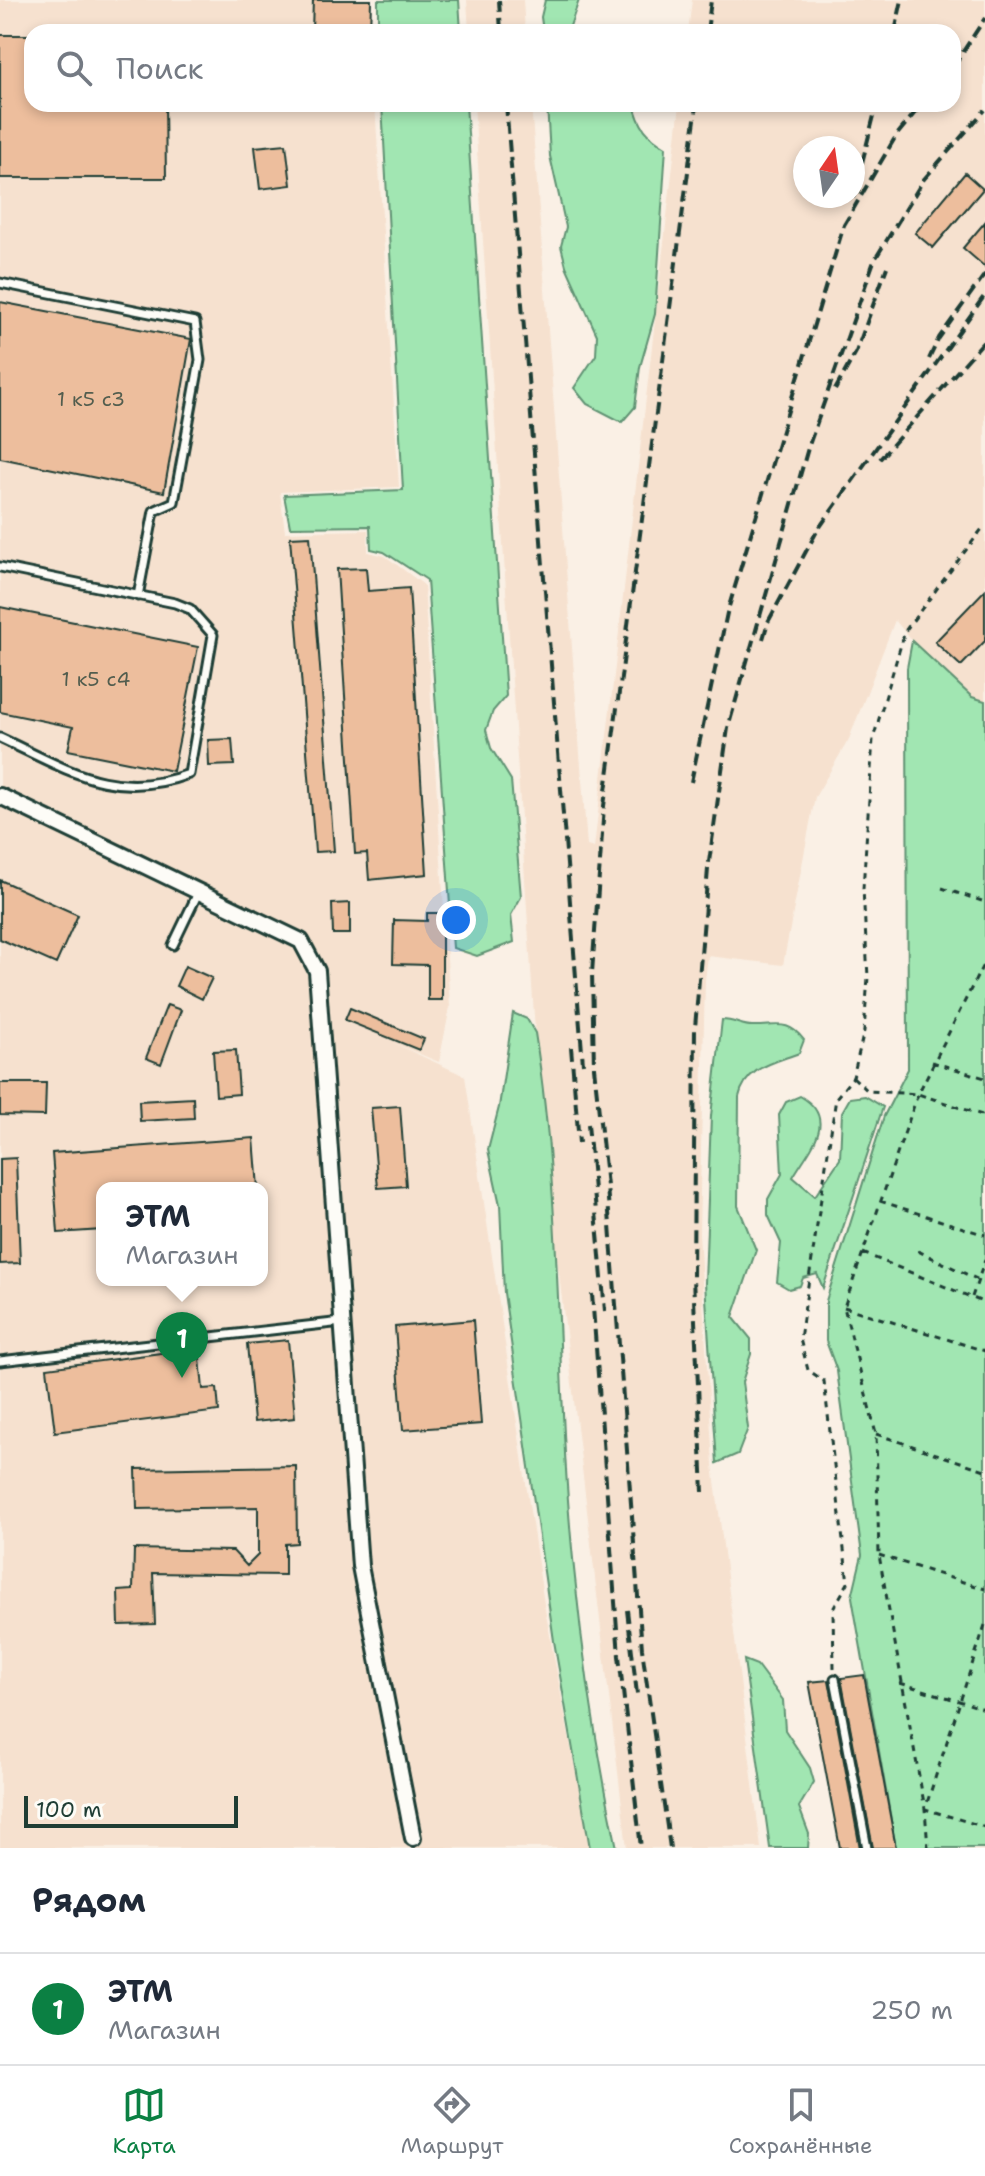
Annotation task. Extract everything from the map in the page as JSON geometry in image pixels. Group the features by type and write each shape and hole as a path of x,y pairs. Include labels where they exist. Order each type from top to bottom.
{"street":[{"path":"0,796 301,941 317,971 360,1566 413,1838"}],"lane":[{"path":"0,283 195,322 200,360 174,502 154,511 138,596"},
{"path":"0,567 190,609 213,635 189,774 160,785 96,782 0,738"},
{"path":"173,945 199,892"},
{"path":"0,1361 342,1322"},
{"path":"835,1679 867,1848"}],"path":[{"path":"835,1679 833,1609 848,1583 824,1381 808,1370 800,1339 836,1098 853,1077 864,1031 868,977 863,889 873,739 905,631 985,525"},
{"path":"942,888 985,902"},
{"path":"928,1848 925,1809 879,1555 876,1434 844,1307 918,1094 985,961"},
{"path":"932,1062 985,1078"},
{"path":"853,1077 868,1091 918,1094 985,1116"},
{"path":"880,1201 985,1235"},
{"path":"918,1251 985,1283"},
{"path":"861,1253 985,1303"},
{"path":"972,1297 985,1260"},
{"path":"844,1307 985,1351"},
{"path":"876,1434 985,1470"},
{"path":"879,1555 985,1589"},
{"path":"925,1809 985,1625"},
{"path":"900,1683 985,1709"},
{"path":"925,1809 985,1827"}],"shaded area":[{"path":"0,0 372,0 371,24 24,24 24,112 376,112 399,487 280,492 285,532 368,530 368,552 385,556 424,585 450,1007 439,1062 393,1043 465,1076 544,1604 590,1848 0,1848"},
{"path":"467,0 523,0 524,24 468,24"},
{"path":"692,0 985,0 985,701 972,697 912,641 895,620 849,739 815,797 783,965 708,956 705,980 699,1233 713,1465 761,1848 627,1848 541,1122 475,112 532,112 587,846 594,848 679,112 961,112 961,24 689,24"}],"green space":[{"path":"378,0 459,0 460,24 378,24"},
{"path":"545,0 579,0 571,24 542,24"},
{"path":"382,112 467,112 506,696 493,711 486,730 491,748 511,780 521,897 511,915 514,942 477,956 453,948 427,580 384,552 371,549 370,526 290,527 284,495 403,490"},
{"path":"547,112 636,112 645,130 666,147 655,314 640,367 635,407 622,422 587,404 574,388 596,355 597,335 566,266 561,246 566,227 550,156"},
{"path":"912,641 972,697 985,701 985,1848 896,1848 852,1597 862,1555 837,1371 826,1341 826,1301 884,1116 908,1069 907,668"},
{"path":"513,1013 527,1019 535,1033 544,1101 551,1169 564,1442 575,1578 592,1713 617,1848 590,1848 554,1641 504,1293 500,1205 488,1150 499,1107"},
{"path":"722,1020 748,1026 786,1026 804,1040 799,1053 770,1063 754,1073 739,1097 738,1206 756,1250 733,1317 751,1339 751,1354 742,1382 748,1428 738,1454 717,1463 705,1283 711,1116"},
{"path":"800,1096 812,1105 820,1124 813,1145 793,1177 815,1196 840,1159 842,1112 850,1098 865,1096 883,1107 823,1288 817,1274 803,1278 800,1286 789,1289 777,1282 781,1243 768,1215 768,1199 782,1174 779,1115 786,1102"},
{"path":"744,1660 757,1665 783,1700 785,1730 810,1768 814,1782 799,1807 809,1834 808,1848 770,1848"}],"building":[{"path":"313,0 371,0 370,24 312,24"},
{"path":"0,35 24,35 24,112 165,112 166,178 0,178"},
{"path":"286,144 291,185 260,189 255,147"},
{"path":"965,173 983,189 933,248 915,233"},
{"path":"985,222 985,267 963,248"},
{"path":"0,302 191,339 164,492 0,458"},
{"path":"310,536 334,851 315,852 290,537"},
{"path":"366,568 368,591 409,588 427,874 369,880 367,853 355,854 337,569"},
{"path":"985,590 985,641 961,666 935,642"},
{"path":"0,607 198,647 173,771 68,750 73,727 0,712"},
{"path":"232,739 234,765 209,766 208,740"},
{"path":"0,880 78,915 56,964 0,939"},
{"path":"350,903 350,934 333,934 332,904"},
{"path":"427,913 442,913 442,1000 428,1000 428,965 393,964 394,920 427,921"},
{"path":"185,966 212,978 202,999 176,986"},
{"path":"167,1005 181,1010 161,1064 146,1058"},
{"path":"350,1008 424,1039 419,1050 345,1020"},
{"path":"236,1050 239,1094 216,1096 213,1051"},
{"path":"0,1083 46,1083 45,1116 0,1115"},
{"path":"193,1098 194,1118 140,1121 139,1101"},
{"path":"400,1106 406,1186 378,1188 371,1108"},
{"path":"254,1138 258,1182 96,1182 96,1230 58,1233 52,1153"},
{"path":"16,1158 20,1263 0,1264 0,1159"},
{"path":"473,1320 481,1424 403,1430 395,1327"},
{"path":"288,1340 295,1418 254,1422 247,1344"},
{"path":"199,1348 203,1389 217,1388 219,1411 55,1432 47,1368"},
{"path":"296,1466 297,1543 285,1544 285,1575 153,1573 155,1624 119,1625 118,1591 133,1590 134,1549 233,1551 247,1566 258,1555 258,1507 137,1509 136,1469"},
{"path":"864,1675 896,1848 873,1848 841,1678"},
{"path":"829,1680 860,1848 840,1848 809,1682"}],"railway":[{"path":"499,0 500,24"},
{"path":"708,24 711,0"},
{"path":"897,24 902,0"},
{"path":"961,55 985,18"},
{"path":"703,1492 693,1278 695,1028 708,869 728,728 808,448 874,261 924,179 985,110"},
{"path":"507,112 583,1064"},
{"path":"670,1848 642,1649 607,1186 594,1067 592,973 604,806 696,112"},
{"path":"865,151 875,112"},
{"path":"691,782 727,613 844,225 896,136 916,112"},
{"path":"835,390 856,352 887,267"},
{"path":"929,359 939,338 985,274"},
{"path":"763,639 768,622 817,531 985,295"},
{"path":"880,459 985,340"},
{"path":"571,1047 579,1143"},
{"path":"588,1124 605,1311"},
{"path":"592,1294 619,1656 641,1848"},
{"path":"627,1610 637,1694"}],"place":[{"name":"ЭТМ","path":"182,1378"}]}
